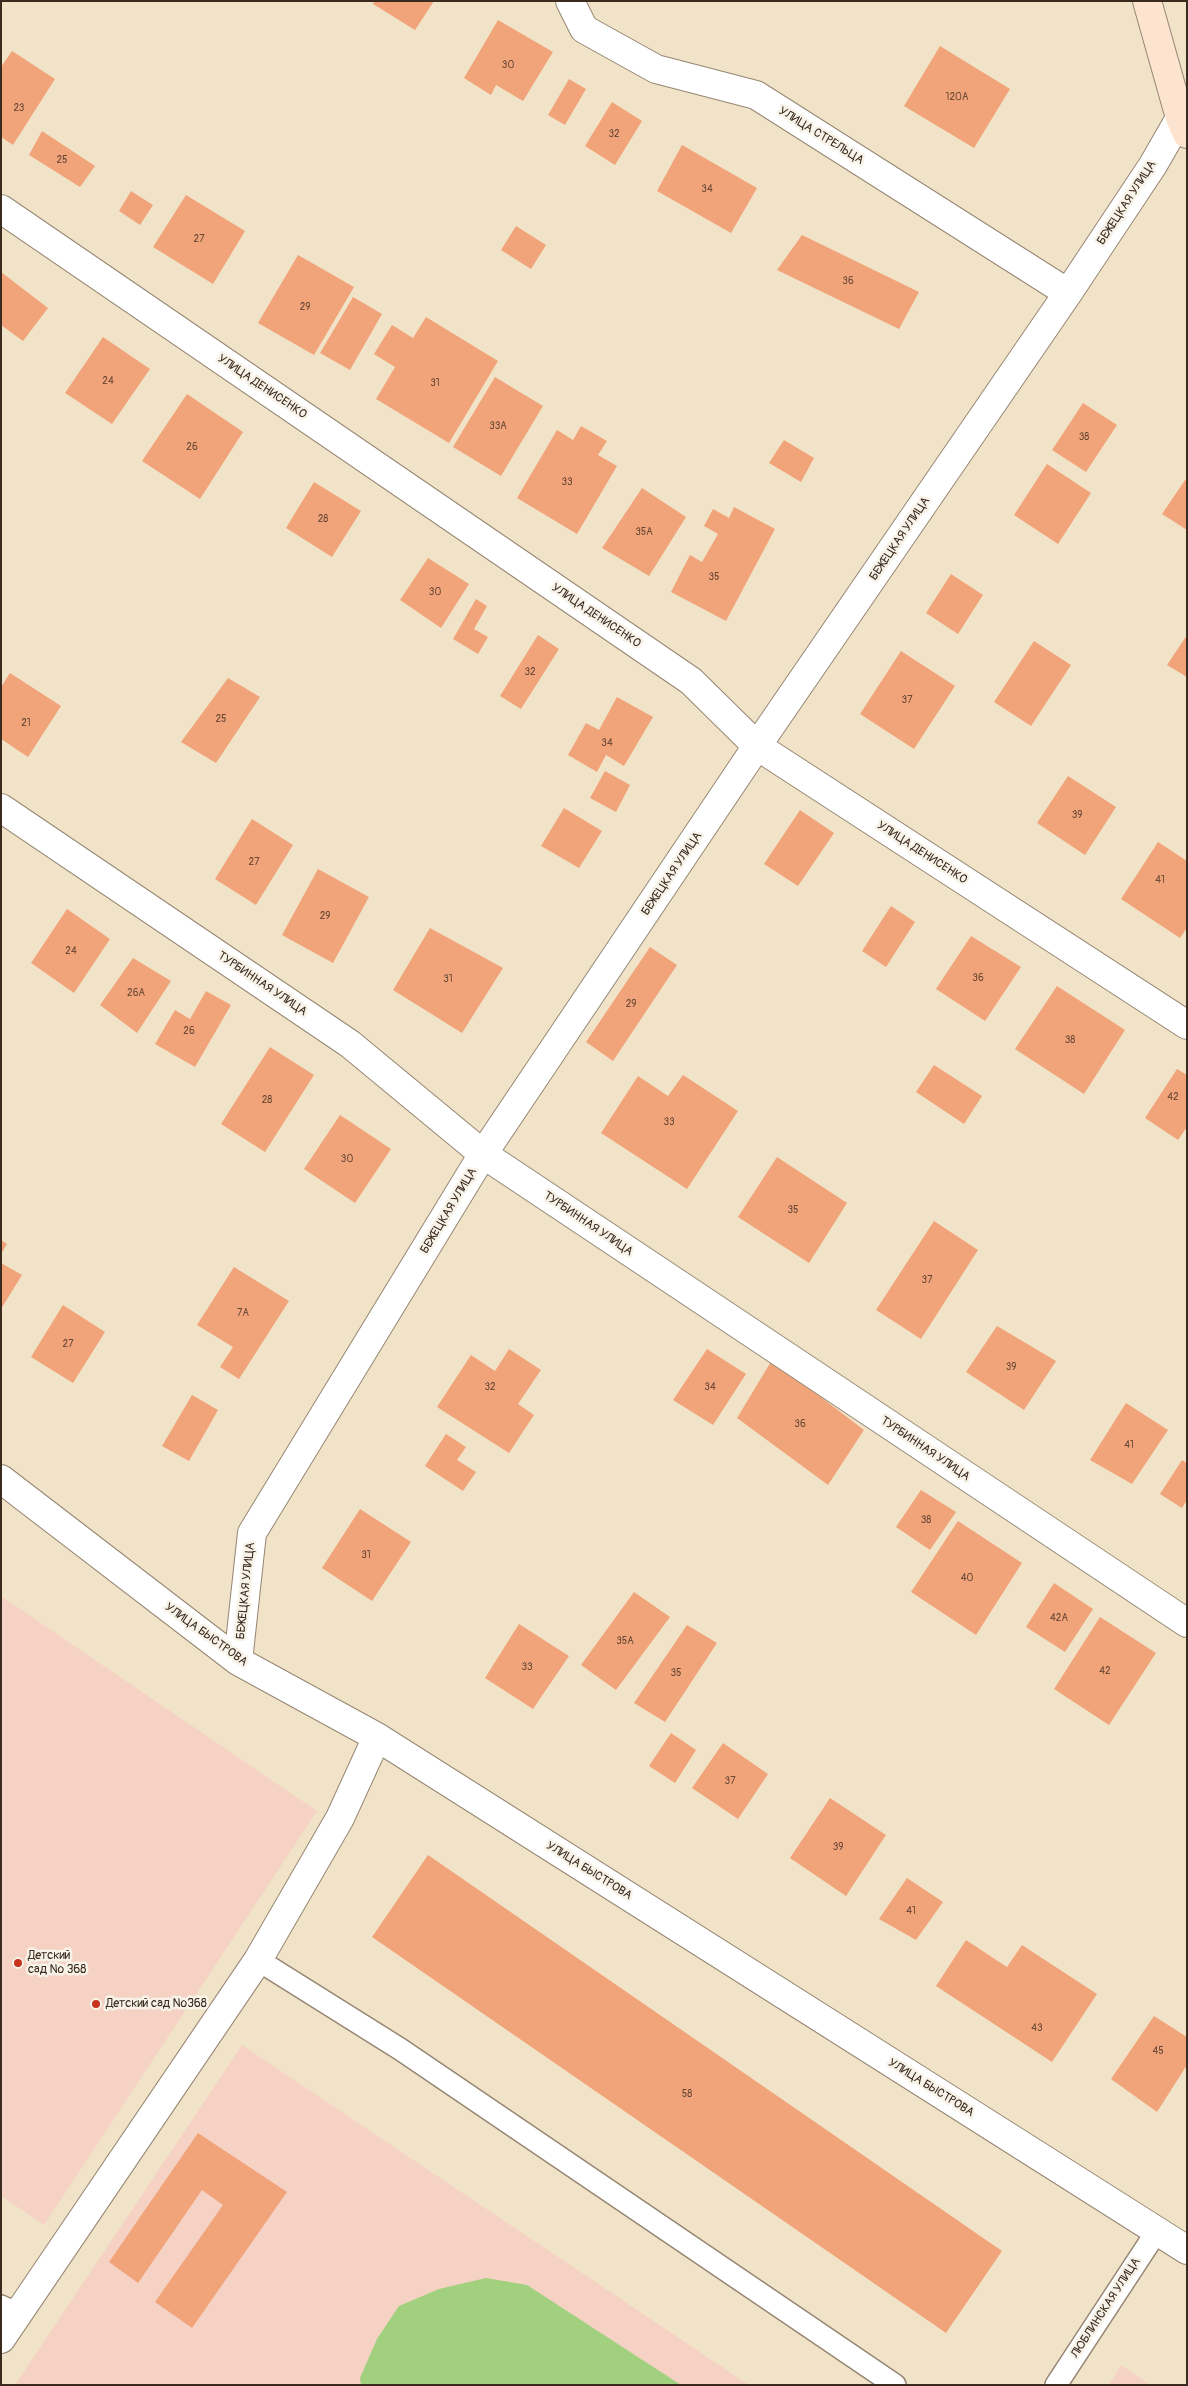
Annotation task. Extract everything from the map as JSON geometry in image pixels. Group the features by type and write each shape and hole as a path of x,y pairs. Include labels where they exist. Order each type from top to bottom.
{"street":[{"name":"УЛИЦА СТРЕЛЬЦА","path":"570,1 584,29 656,69 756,95 1068,293"},
{"path":"1147,1 1184,126"},
{"name":"БЕЖЕЦКАЯ УЛИЦА","path":"238,1661 252,1533 483,1154 757,746 1068,293 1153,165 1184,126"},
{"name":"УЛИЦА ДЕНИСЕНКО","path":"1,209 691,681 757,746 1187,1025"},
{"name":"ТУРБИННАЯ УЛИЦА","path":"1,808 350,1044 483,1154 1187,1623"},
{"name":"УЛИЦА БЫСТРОВА","path":"1,1479 238,1661 377,1736 1187,2250"},
{"path":"1,2339 9,2310 258,1960 340,1818 377,1736"}],"lane":[{"path":"258,1960 400,2048 895,2385"},
{"name":"ЛЮБЛИНСКАЯ УЛИЦА","path":"1056,2385 1157,2231"}],"shaded area":[{"name":"Детский сад №368","path":"1,1596 317,1811 44,2225 1,2196"},
{"path":"242,2045 749,2385 15,2385"},
{"path":"1121,2365 1151,2385 1109,2385"}],"green space":[{"path":"486,2278 527,2285 681,2385 361,2385 360,2378 377,2339 399,2306 439,2289"}],"building":[{"path":"374,1 434,1 415,30 373,4"},
{"path":"498,20 553,52 523,101 496,85 491,95 464,78"},
{"path":"940,46 1010,89 974,148 904,106"},
{"path":"12,51 55,79 13,145 1,137 1,67"},
{"path":"569,79 586,89 565,125 548,115"},
{"path":"612,102 642,121 615,165 585,146"},
{"path":"42,131 95,166 80,187 29,155"},
{"path":"682,145 757,188 731,233 657,191"},
{"path":"131,191 153,205 140,225 119,211"},
{"path":"186,195 245,231 213,284 153,247"},
{"path":"516,226 546,245 531,269 501,250"},
{"path":"802,235 919,292 899,329 777,270"},
{"path":"298,255 354,287 314,355 258,323"},
{"path":"1,272 48,308 23,341 1,325"},
{"path":"353,297 382,314 350,370 320,353"},
{"path":"426,317 498,361 449,443 376,399 395,367 374,354 392,325 413,338"},
{"path":"103,337 150,369 112,424 65,393"},
{"path":"495,377 543,406 501,476 453,447"},
{"path":"187,394 243,432 200,499 142,461"},
{"path":"1083,403 1117,425 1086,472 1052,450"},
{"path":"581,426 607,441 598,455 617,466 577,534 517,498 557,430 573,440"},
{"path":"784,440 814,458 801,482 769,463"},
{"path":"1047,464 1091,493 1058,544 1014,515"},
{"path":"1185,480 1187,481 1187,530 1162,514"},
{"path":"314,482 361,511 332,557 286,528"},
{"path":"642,488 686,517 649,576 602,548"},
{"path":"734,507 775,529 726,621 671,592 690,555 702,562 718,534 704,526 713,509 729,518"},
{"path":"428,558 469,584 441,628 400,600"},
{"path":"951,574 983,595 958,634 926,613"},
{"path":"476,599 487,606 474,629 488,637 478,654 453,639"},
{"path":"538,635 559,649 521,709 500,696"},
{"path":"1187,635 1187,677 1167,665"},
{"path":"1034,641 1071,665 1031,726 994,702"},
{"path":"901,651 955,686 914,749 860,714"},
{"path":"10,673 61,706 28,757 1,739 1,687"},
{"path":"228,678 260,697 216,763 181,742"},
{"path":"617,697 653,717 624,766 606,755 597,772 568,755 586,723 599,730"},
{"path":"605,771 630,785 616,812 590,798"},
{"path":"1068,776 1116,807 1085,855 1037,823"},
{"path":"564,808 602,831 579,868 541,846"},
{"path":"800,810 834,833 798,886 764,864"},
{"path":"252,819 293,845 256,905 215,879"},
{"path":"1158,842 1187,861 1187,928 1180,938 1121,899"},
{"path":"318,869 369,897 333,963 282,935"},
{"path":"891,906 915,922 886,967 862,951"},
{"path":"67,909 110,939 74,993 31,963"},
{"path":"430,928 503,968 462,1033 393,990"},
{"path":"971,936 1021,967 985,1021 936,989"},
{"path":"650,947 677,965 613,1061 586,1042"},
{"path":"133,958 171,981 137,1033 100,1005"},
{"path":"1057,986 1125,1030 1084,1094 1015,1049"},
{"path":"206,991 231,1005 195,1067 155,1044 175,1010 190,1019"},
{"path":"270,1047 314,1075 265,1152 221,1124"},
{"path":"934,1065 982,1096 964,1124 916,1092"},
{"path":"1177,1069 1187,1075 1187,1127 1178,1140 1145,1118"},
{"path":"683,1075 738,1111 687,1189 601,1133 638,1076 668,1096"},
{"path":"340,1115 391,1149 355,1203 304,1169"},
{"path":"777,1157 847,1203 809,1263 738,1217"},
{"path":"934,1221 978,1250 921,1339 876,1310"},
{"path":"1,1240 7,1244 1,1254"},
{"path":"1,1263 22,1275 1,1309"},
{"path":"234,1267 289,1301 239,1379 220,1367 233,1347 197,1325"},
{"path":"63,1305 105,1332 73,1383 31,1357"},
{"path":"997,1326 1056,1361 1024,1410 966,1372"},
{"path":"509,1349 541,1370 518,1404 534,1415 509,1453 437,1407 471,1355 495,1371"},
{"path":"707,1349 746,1374 713,1425 673,1400"},
{"path":"772,1360 864,1430 828,1485 737,1418"},
{"path":"192,1395 218,1410 189,1461 162,1446"},
{"path":"1126,1403 1168,1430 1132,1484 1090,1460"},
{"path":"446,1434 466,1447 457,1460 476,1472 463,1491 425,1466"},
{"path":"1182,1460 1187,1463 1187,1500 1182,1508 1160,1494"},
{"path":"921,1490 956,1512 930,1550 896,1527"},
{"path":"360,1509 411,1542 372,1601 322,1568"},
{"path":"958,1521 1022,1563 976,1635 911,1592"},
{"path":"1054,1583 1093,1609 1065,1652 1026,1627"},
{"path":"634,1592 670,1617 616,1690 581,1665"},
{"path":"1100,1617 1156,1653 1109,1725 1054,1689"},
{"path":"519,1624 569,1656 533,1709 485,1678"},
{"path":"687,1625 717,1643 665,1722 634,1703"},
{"path":"671,1733 696,1750 675,1783 649,1766"},
{"path":"723,1743 768,1774 738,1819 692,1788"},
{"path":"830,1798 886,1835 846,1896 790,1858"},
{"path":"428,1855 1002,2251 946,2333 372,1937"},
{"path":"907,1878 943,1902 916,1940 879,1919"},
{"path":"966,1940 1007,1967 1022,1945 1097,1994 1052,2062 936,1986"},
{"path":"1154,2016 1187,2037 1187,2065 1157,2112 1111,2079"},
{"path":"198,2133 287,2192 192,2328 155,2302 223,2205 202,2190 138,2283 109,2262"}],"place":[{"name":"Детский сад № 368","path":"18,1963"},
{"name":"Детский сад №368","path":"96,2004"}]}
